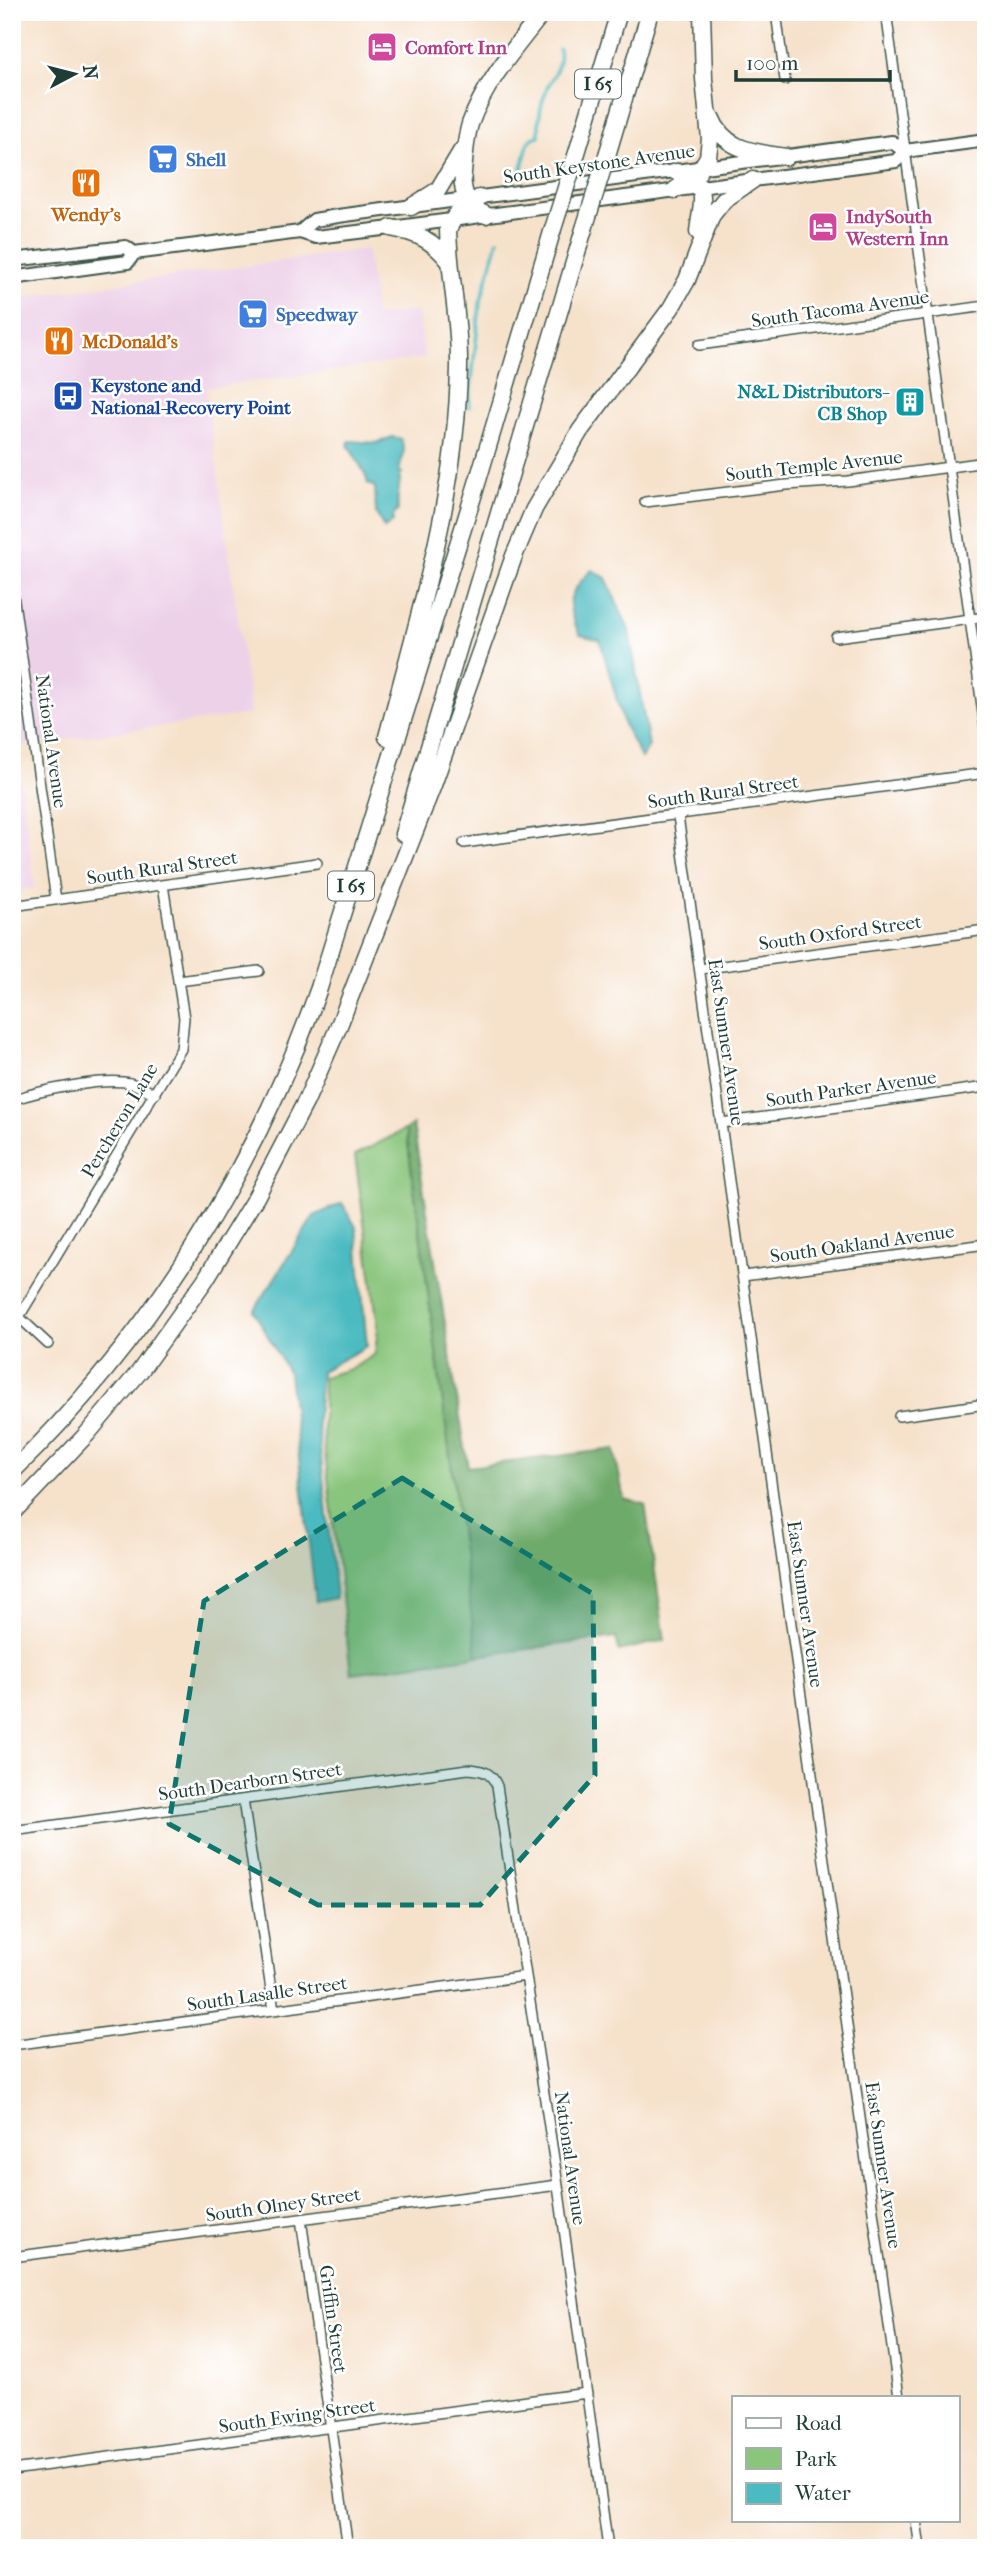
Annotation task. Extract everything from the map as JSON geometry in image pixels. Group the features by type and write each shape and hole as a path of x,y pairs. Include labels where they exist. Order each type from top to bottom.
{"highway":[{"path":"411,207 438,190 454,166 479,103 493,79 543,12"},
{"name":"I 65","path":"12,1472 91,1387 135,1332 185,1261 258,1133 288,1067 312,1008 341,919 475,489 619,12"},
{"name":"I 65","path":"12,1513 87,1434 132,1381 193,1299 228,1245 282,1151 314,1084 373,934 650,12"},
{"path":"675,190 698,178 710,146 702,60 702,12"},
{"path":"707,107 718,132 734,147 786,157"},
{"path":"466,141 462,180 477,212 486,215"},
{"path":"676,172 698,178"},
{"path":"698,178 704,200 698,229 698,249"},
{"path":"373,934 432,785 513,556 534,509 590,415 671,309 687,280 705,229 718,206 753,180"},
{"path":"341,919 433,561 445,504 454,445 459,365 448,229 457,213 472,200"},
{"path":"391,229 413,232 440,248 452,264"}],"main road":[{"name":"South Keystone Avenue","path":"698,178 753,180 896,161 905,151 986,140"},
{"name":"South Keystone Avenue","path":"698,178 786,157 892,142 905,151"},
{"name":"South Keystone Avenue","path":"300,232 314,220 676,172"},
{"name":"South Keystone Avenue","path":"12,260 125,247 134,253 300,232 316,237 675,190"},
{"name":"South Keystone Avenue","path":"12,278 128,262 134,253"}],"street":[{"path":"776,12 785,80"},
{"path":"886,12 986,734"},
{"name":"South Tacoma Avenue","path":"699,345 986,306"},
{"name":"South Temple Avenue","path":"645,502 786,485 848,481 986,462"},
{"name":"National Avenue","path":"12,587 57,900"},
{"path":"836,637 986,617"},
{"name":"South Rural Street","path":"464,844 986,773"},
{"name":"East Sumner Avenue","path":"678,816 899,2396"},
{"name":"South Rural Street","path":"12,906 317,863"},
{"name":"Percheron Lane","path":"48,1344 19,1317 177,1058 183,1039 184,1018 163,885"},
{"name":"South Oxford Street","path":"699,969 986,930"},
{"path":"178,981 259,971"},
{"path":"12,1100 41,1091 115,1082 132,1083 155,1094"},
{"name":"South Parker Avenue","path":"721,1123 986,1087"},
{"name":"South Oakland Avenue","path":"743,1276 986,1244"},
{"path":"899,1416 986,1404"},
{"name":"South Dearborn Street","path":"12,1831 468,1769 482,1770 491,1775"},
{"name":"National Avenue","path":"491,1775 497,1786 558,2185 608,2548"},
{"path":"243,1800 274,2010"},
{"name":"South Lasalle Street","path":"12,2045 526,1976"},
{"name":"South Olney Street","path":"12,2258 558,2185"},
{"name":"Griffin Street","path":"301,2219 348,2548"},
{"name":"South Ewing Street","path":"12,2470 587,2393"},
{"path":"916,2522 920,2548"}],"highlighted area":[{"path":"402,1478 593,1594 595,1775 480,1905 318,1905 169,1824 204,1601"}],"shaded area":[{"path":"367,249 376,316 418,311 425,358 206,388 251,714 16,746 35,888 12,891 12,299"}],"green space":[{"path":"413,1124 468,1467 614,1449 624,1499 645,1504 665,1640 619,1651 616,1637 477,1656 406,1129"},
{"path":"406,1129 477,1656 351,1673 323,1437 323,1377 353,1368 375,1354 378,1327 355,1155"}],"water":[{"path":"392,437 401,439 404,450 399,471 402,473 398,510 393,516 393,522 384,528 376,513 375,487 368,484 348,444 350,441 377,443"},
{"path":"592,570 606,578 629,630 649,746 641,758 624,725 600,640 580,635 572,615 570,607 573,593"},
{"path":"342,1203 356,1227 367,1346 321,1371 317,1421 336,1598 316,1602 289,1374 254,1311 314,1216"}],"waterway":[{"path":"521,169 530,140 539,136 541,108 558,66 559,49"},
{"path":"469,407 480,304 498,240"}],"place":[{"name":"Comfort Inn","path":"382,47"},
{"name":"Shell","path":"163,159"},
{"name":"Wendy's","path":"86,183"},
{"name":"IndySouth Western Inn","path":"823,227"},
{"name":"Speedway","path":"253,314"},
{"name":"McDonald's","path":"59,341"},
{"name":"Keystone and National-Recovery Point","path":"68,396"},
{"name":"N&L Distributors- CB Shop","path":"910,402"}]}
